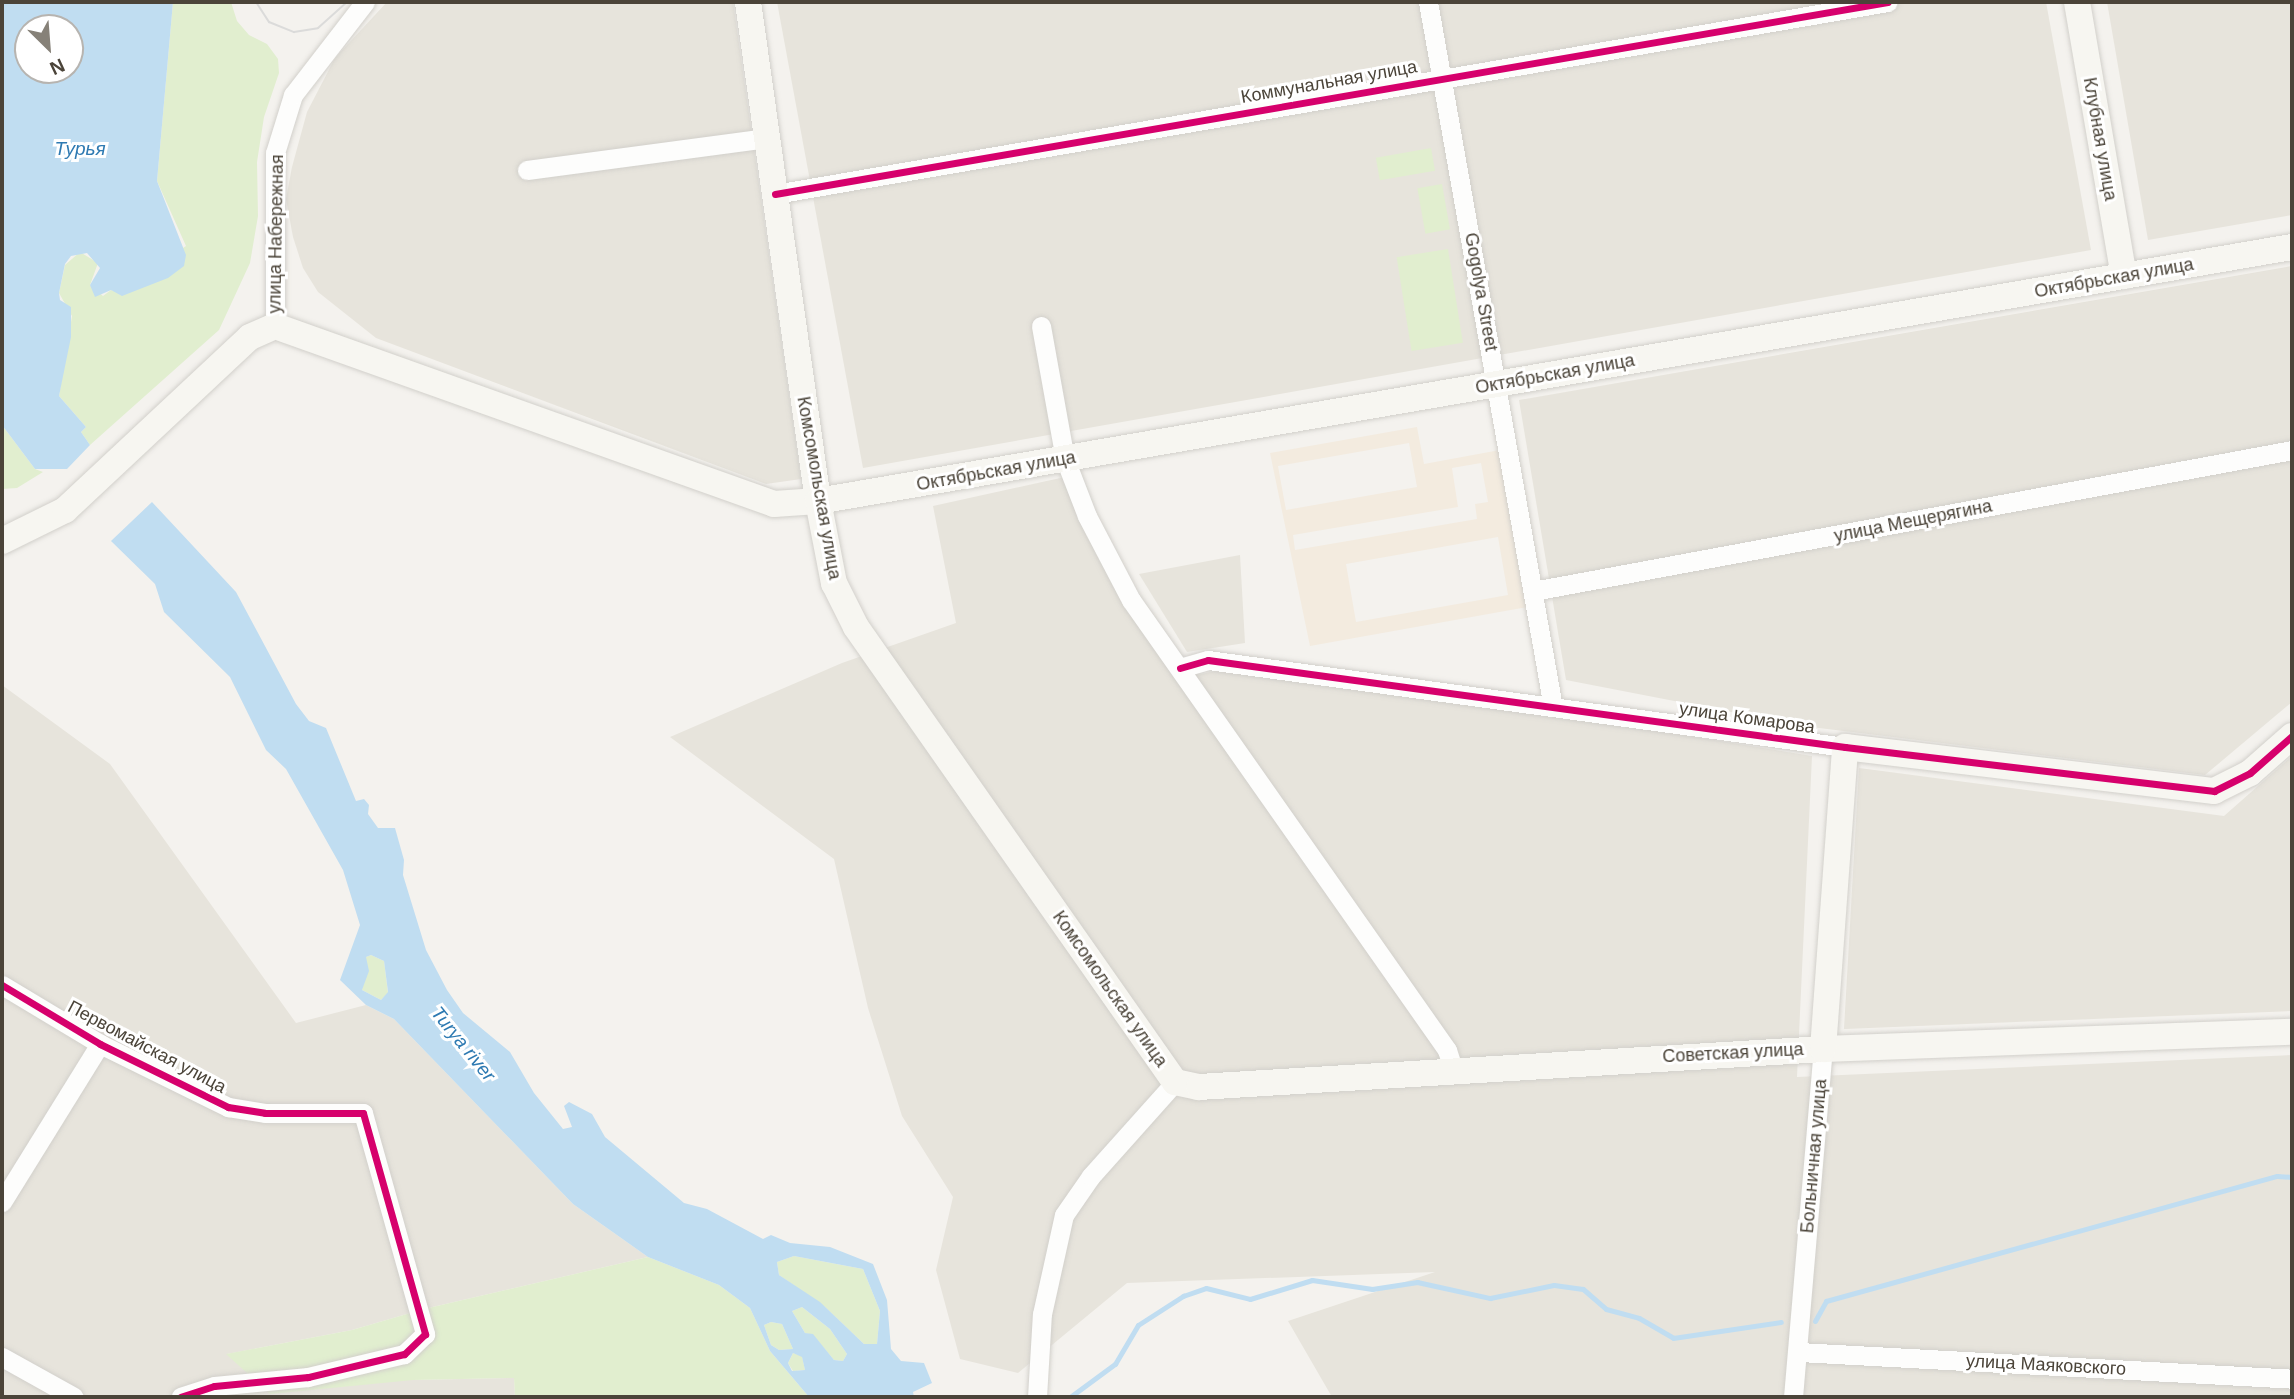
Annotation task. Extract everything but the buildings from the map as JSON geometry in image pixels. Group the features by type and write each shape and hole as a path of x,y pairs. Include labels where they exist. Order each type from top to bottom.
{"main road":[{"name":"Комсомольская улица","path":"748,2 818,501 834,583 856,627 1175,1082"},
{"name":"Клубная улица","path":"2077,2 2124,276"},
{"name":"Октябрьская улица","path":"275,326 774,504 818,501 2292,247"},
{"path":"2,541 65,510 250,337 275,326"},
{"name":"улица Комарова","path":"1845,747 2214,791 2250,773 2292,736"},
{"name":"Больничная улица","path":"1823,1049 1845,747"},
{"name":"Советская улица","path":"1175,1082 1199,1087 1453,1068 1823,1049 2292,1032"}],"street":[{"name":"улица Набережная","path":"275,326 275,153 293,94 365,2"},
{"name":"Gogolya Street","path":"1428,2 1553,707"},
{"name":"Коммунальная улица","path":"775,194 1888,2"},
{"path":"527,170 767,138"},
{"path":"1041,326 1065,459 1087,516 1131,600 1447,1050 1453,1068"},
{"name":"улица Мещерягина","path":"1533,591 2292,450"},
{"name":"улица Комарова","path":"1181,668 1208,660 1845,747"},
{"name":"Первомайская улица","path":"2,985 100,1044 228,1107 265,1113 363,1114 425,1334 404,1354 308,1377 214,1386 181,1397"},
{"path":"2,1202 100,1044"},
{"name":"Больничная улица","path":"1793,1397 1799,1352 1823,1049"},
{"path":"1037,1397 1042,1314 1064,1215 1091,1176 1175,1082"},
{"name":"улица Маяковского","path":"1799,1352 2292,1378"},
{"path":"2,1357 74,1397"}],"shaded area":[{"path":"387,2 733,2 801,479 766,484 376,338 318,292 303,268 293,237 286,199 292,167 307,112 335,58"},
{"path":"777,2 2046,2 2091,250 863,468"},
{"path":"2107,2 2292,2 2292,215 2148,240"},
{"path":"2292,266 2292,702 2205,775 1803,726 1566,680 1519,400"},
{"path":"1417,427 1424,464 1500,450 1528,607 1310,646 1270,453","holes":["1409,443 1417,487 1286,510 1278,466","1481,463 1488,502 1475,504 1477,519 1295,550 1293,535 1458,507 1452,468","1498,537 1508,595 1356,622 1346,564"]},
{"path":"1065,477 1179,679 1215,671 1573,717 1812,756 1797,1077 2292,1055 2292,1397 1332,1397 1288,1321 1435,1272 1127,1283 1018,1373 960,1359 936,1270 953,1197 902,1116 868,1008 834,859 670,737 842,663 956,623 933,506"},
{"path":"1240,555 1245,643 1187,652 1139,574"},
{"path":"2,685 110,764 296,1023 366,1005 394,1019 573,1204 648,1257 424,1309 352,1330 227,1354 413,1380 514,1378 515,1397 2,1397"},
{"path":"2292,756 2292,1011 1844,1029 1859,768 2224,816"}],"green space":[{"path":"173,2 231,2 237,21 249,35 267,44 278,59 279,73 264,117 257,162 258,216 250,263 219,330 90,445 81,432 86,427 59,396 72,316 59,293 65,265 80,252 98,263 90,285 103,296 111,290 117,292 186,246 157,181"},
{"path":"1431,148 1435,171 1380,180 1376,158"},
{"path":"1442,184 1450,229 1425,234 1417,188"},
{"path":"1448,249 1463,343 1412,351 1397,257"},
{"path":"2,425 35,469 43,472 17,488 2,489"},
{"path":"371,955 384,961 388,993 381,1000 362,990 366,957"},
{"path":"794,1256 863,1269 880,1311 877,1344 864,1344 825,1307 779,1275 777,1262"},
{"path":"648,1257 719,1285 750,1308 770,1351 809,1397 515,1397 514,1378 413,1380 270,1394 226,1354 352,1330 424,1309"},
{"path":"802,1307 830,1329 847,1354 843,1361 834,1360 813,1335 805,1333 792,1311"},
{"path":"771,1322 782,1324 793,1349 779,1350 771,1345 764,1325"},
{"path":"793,1353 802,1356 805,1370 793,1371 788,1363"}],"water":[{"name":"Турья","path":"2,2 173,2 157,181 186,255 184,266 168,278 122,296 111,290 95,297 90,285 100,268 87,253 71,256 65,264 59,293 60,300 71,307 71,337 59,396 86,427 81,432 90,445 67,469 35,469 2,425"},
{"name":"Turya river","path":"152,502 236,592 296,704 309,721 326,728 356,801 364,799 369,805 368,814 378,828 395,828 404,860 403,875 426,950 447,990 463,1013 510,1052 534,1093 563,1129 572,1127 564,1106 569,1102 592,1114 605,1137 684,1203 707,1209 763,1239 771,1235 790,1243 830,1247 873,1264 887,1300 891,1349 901,1361 924,1363 932,1383 913,1392 914,1397 809,1397 770,1351 750,1308 719,1285 648,1257 573,1204 394,1019 366,1005 340,980 360,925 343,870 286,769 266,750 230,677 164,612 155,584 111,541","holes":["371,955 384,961 388,992 381,1000 362,990 369,971 366,957","794,1256 863,1269 880,1311 877,1344 864,1344 820,1302 779,1275 777,1262","802,1307 830,1329 847,1354 843,1361 834,1360 813,1334 805,1333 792,1311","771,1322 782,1324 793,1349 779,1350 771,1345 764,1325","793,1353 802,1357 805,1370 792,1371 788,1363"]}],"waterway":[{"path":"1815,1321 1826,1301 2277,1176 2292,1177"},
{"path":"1070,1397 1115,1364 1138,1325 1183,1296 1206,1288 1250,1299 1312,1280 1372,1289 1417,1282 1490,1298 1554,1285 1583,1289 1606,1309 1639,1318 1673,1338 1781,1322"}],"tram line":[{"path":"256,2 269,22 294,32 318,28 347,2"}],"cycle path":[{"path":"775,194 1888,2"},
{"path":"1180,668 1208,660 1845,747 2214,791 2250,773 2292,736"},
{"path":"2,985 100,1044 228,1107 265,1113 363,1113 425,1334 404,1354 308,1377 214,1386 181,1397"}]}
